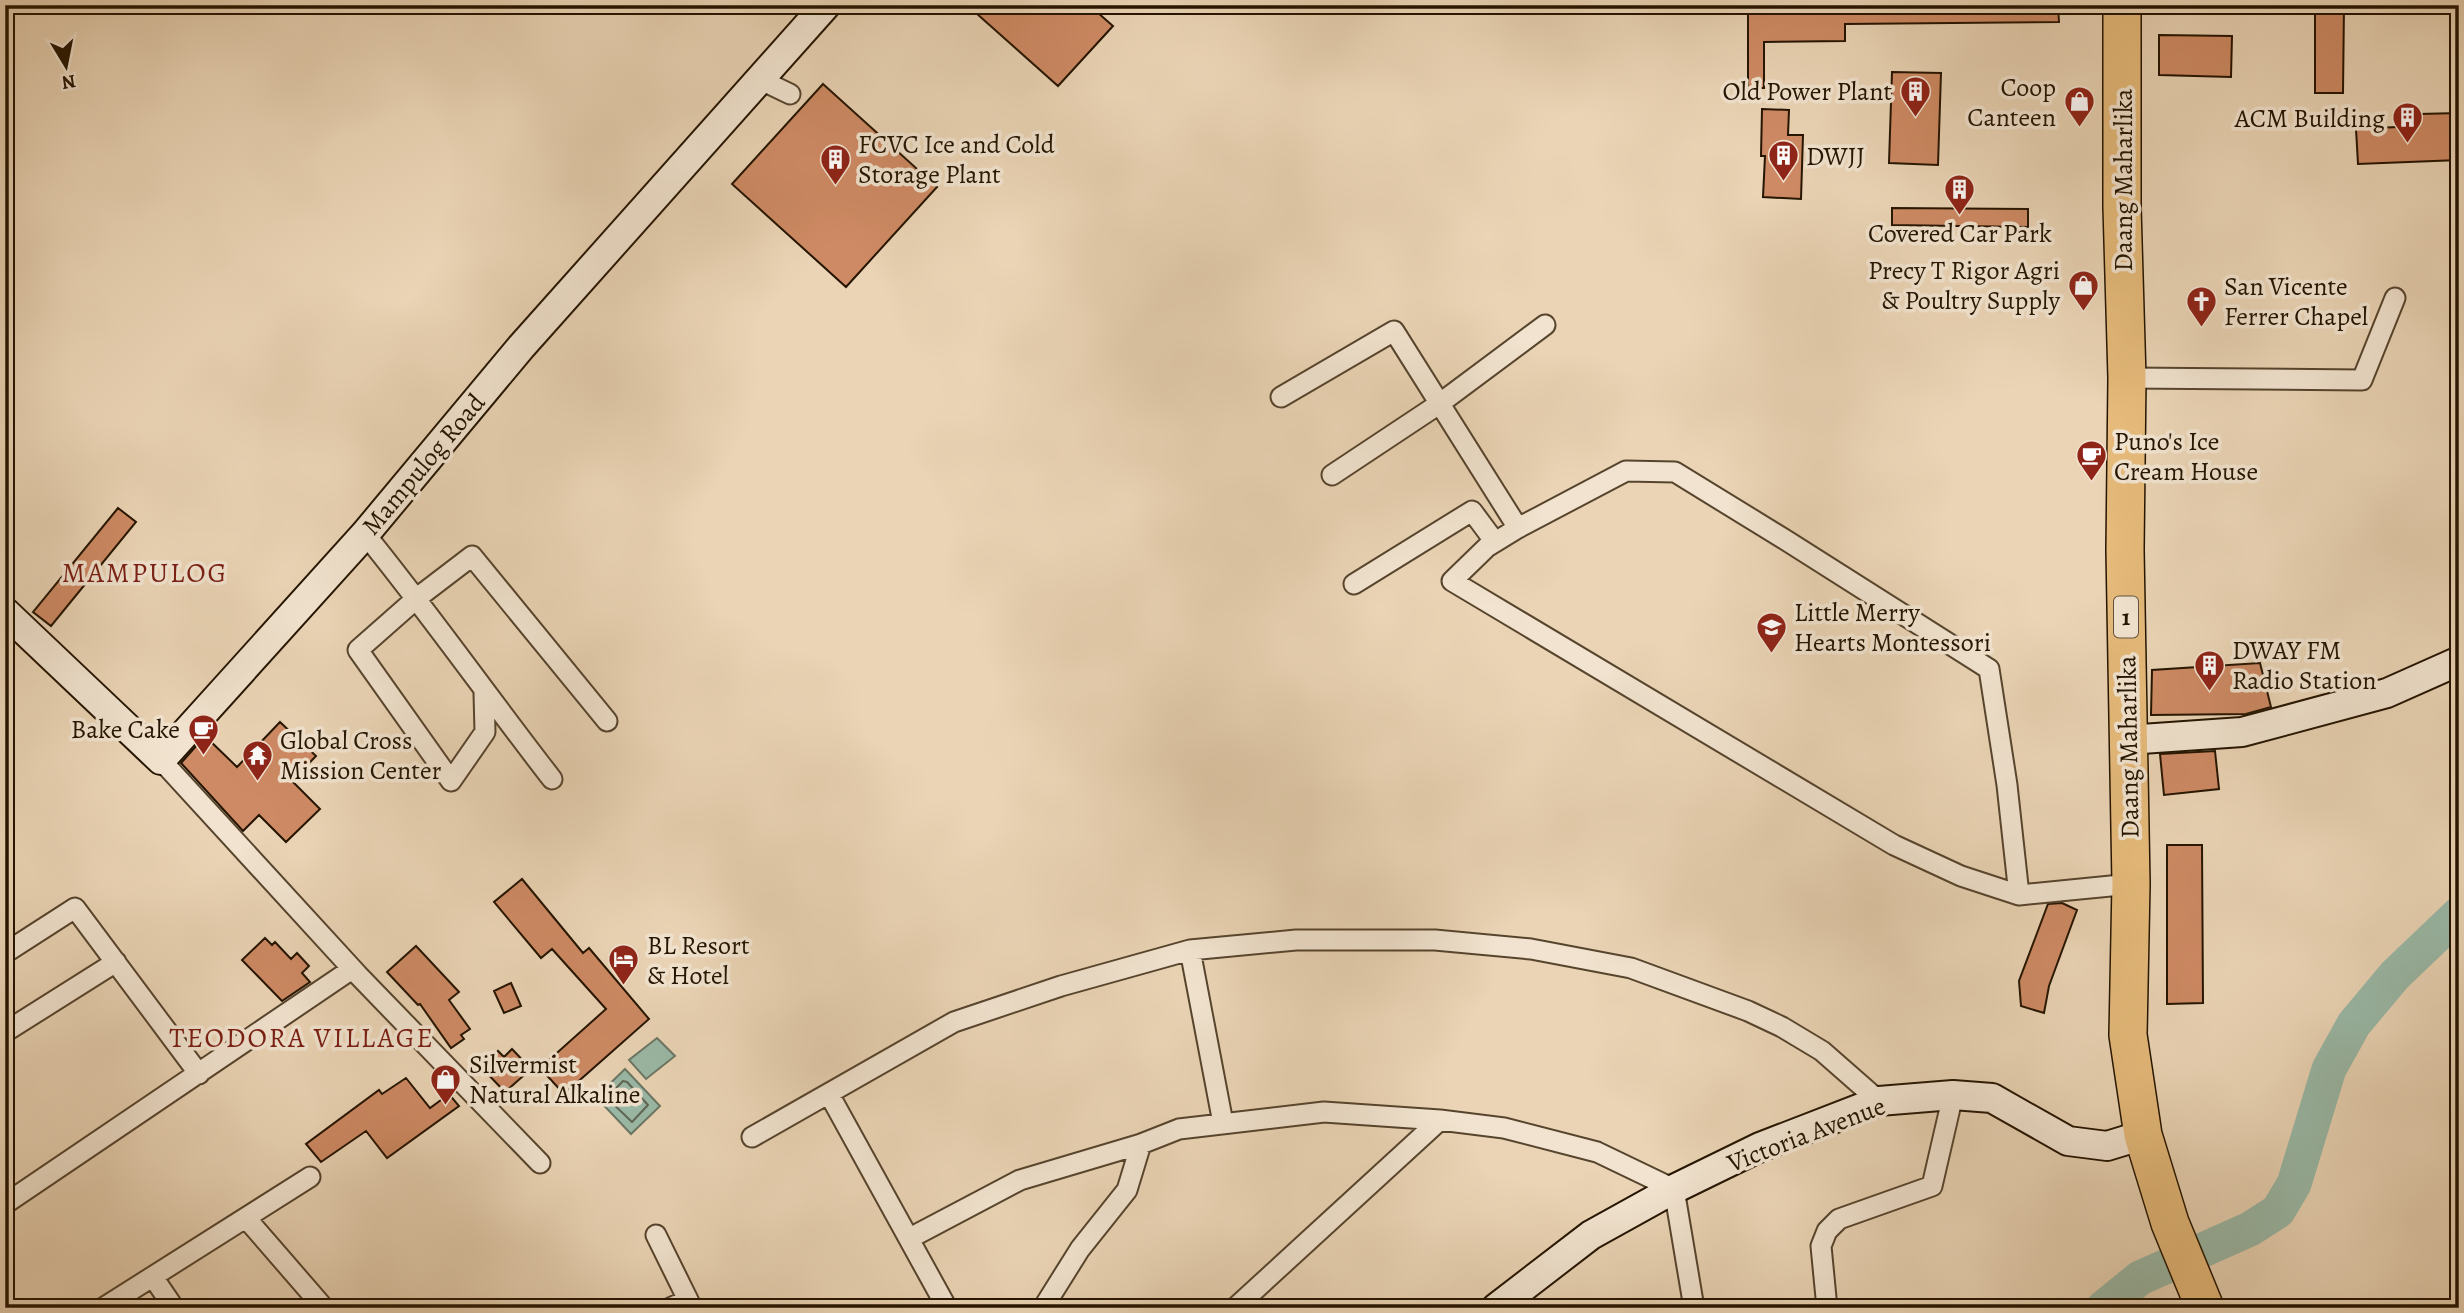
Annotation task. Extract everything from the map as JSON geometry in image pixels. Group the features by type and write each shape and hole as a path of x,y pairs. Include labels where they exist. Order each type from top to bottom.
{"highway":[{"name":"Daang Maharlika","path":"2122,5 2122,206 2127,378 2127,740 2131,884 2128,1035 2143,1135 2170,1223 2200,1298"}],"street":[{"name":"Mampulog Road","path":"161,760 365,534 521,347 826,5"},
{"path":"759,79 790,94"},
{"path":"2127,378 2362,380 2395,298"},
{"path":"1332,475 1439,404 1545,325"},
{"path":"1281,397 1394,331 1518,528"},
{"path":"2019,895 2007,785 1989,669 1675,472 1626,471 1495,542 1452,581 1894,845 1961,876 2019,895 2131,884"},
{"path":"1354,584 1472,511 1495,542"},
{"path":"365,534 417,598 484,692 552,779"},
{"path":"484,692 485,732 451,781 358,650 417,598 472,556 607,721"},
{"path":"5,612 161,760 352,969 540,1164"},
{"path":"2127,740 2242,732 2387,693 2459,661"},
{"path":"5,953 75,908 199,1074"},
{"path":"752,1138 954,1022 1060,986 1190,950 1296,940 1435,940 1531,949 1631,968 1748,1010 1782,1027 1822,1051 1880,1101"},
{"path":"1190,950 1223,1123"},
{"path":"5,1032 116,962"},
{"path":"5,1204 352,969"},
{"path":"829,1094 947,1308"},
{"path":"1827,1308 1821,1246 1827,1231 1839,1219 1932,1186 1953,1095"},
{"name":"Victoria Avenue","path":"1496,1308 1591,1234 1674,1189 1760,1147 1880,1101 1953,1095 1992,1098 2068,1141 2107,1146 2143,1135"},
{"path":"910,1238 1020,1180 1141,1144 1179,1129 1324,1112 1440,1120 1504,1128 1597,1152 1674,1189 1694,1308"},
{"path":"1235,1308 1440,1120"},
{"path":"1043,1308 1080,1250 1126,1190 1141,1144"},
{"path":"103,1308 310,1177"},
{"path":"246,1219 324,1308"},
{"path":"656,1235 684,1305"},
{"path":"153,1277 174,1308"}],"water":[{"path":"657,1038 675,1056 646,1079 629,1060"},
{"path":"625,1069 660,1106 631,1134 596,1097"}],"building":[{"path":"967,5 1089,5 1113,26 1058,86"},
{"path":"1748,5 2058,5 2059,22 1845,24 1845,41 1764,42 1764,88 1748,88"},
{"path":"2315,5 2344,5 2343,93 2315,93"},
{"path":"2159,35 2232,36 2231,77 2159,75"},
{"name":"Old Power Plant","path":"1892,72 1941,73 1938,165 1889,163"},
{"name":"FCVC Ice and Cold Storage Plant","path":"823,84 937,187 846,287 732,184"},
{"path":"1762,109 1789,110 1788,135 1803,135 1801,199 1763,197 1765,156 1761,156"},
{"name":"ACM Building","path":"2459,113 2459,160 2358,164 2356,129 2418,126 2419,114"},
{"name":"Covered Car Park","path":"1892,208 2028,209 2028,227 1892,225"},
{"path":"118,508 136,522 51,626 33,612"},
{"name":"DWAY FM Radio Station","path":"2260,663 2271,707 2246,714 2151,715 2152,670"},
{"path":"280,722 316,756 292,781 320,809 286,842 259,815 243,831 181,763 205,736 237,767"},
{"path":"2215,751 2219,789 2164,795 2160,754"},
{"path":"2167,845 2202,845 2203,1003 2167,1004"},
{"path":"522,879 583,953 589,948 649,1019 564,1094 540,1068 606,1009 552,949 541,958 494,902"},
{"path":"2062,903 2077,910 2049,986 2044,1013 2021,1006 2019,981 2048,904"},
{"path":"265,938 272,945 275,942 291,959 297,953 309,966 302,973 310,982 282,1001 242,960"},
{"path":"416,946 459,992 449,1000 470,1029 461,1035 464,1039 451,1048 420,1004 418,1005 387,972"},
{"path":"511,983 521,1006 504,1013 494,991"},
{"path":"512,1049 531,1069 505,1092 481,1067 498,1051 504,1057"},
{"path":"406,1078 430,1108 449,1094 459,1106 387,1158 366,1131 321,1162 306,1144 379,1090 382,1094"}],"waterway":[{"path":"2103,1308 2140,1278 2250,1229 2278,1211 2294,1184 2329,1069 2354,1024 2395,975 2459,914"}],"place":[{"name":"Old Power Plant","path":"1915,118"},
{"name":"Coop Canteen","path":"2079,129"},
{"name":"ACM Building","path":"2408,145"},
{"name":"DWJJ","path":"1783,183"},
{"name":"FCVC Ice and Cold Storage Plant","path":"835,186"},
{"name":"Covered Car Park","path":"1960,217"},
{"name":"Precy T Rigor Agri & Poultry Supply","path":"2083,312"},
{"name":"San Vicente Ferrer Chapel","path":"2201,328"},
{"name":"Puno's Ice Cream House","path":"2091,483"},
{"name":"Little Merry Hearts Montessori","path":"1771,654"},
{"name":"DWAY FM Radio Station","path":"2209,692"},
{"name":"Bake Cake","path":"203,756"},
{"name":"Global Cross Mission Center","path":"257,782"},
{"name":"BL Resort & Hotel","path":"624,987"},
{"name":"Silvermist Natural Alkaline","path":"446,1106"}],"district":[{"name":"MAMPULOG","path":"145,572"},
{"name":"TEODORA VILLAGE","path":"302,1037"}]}
